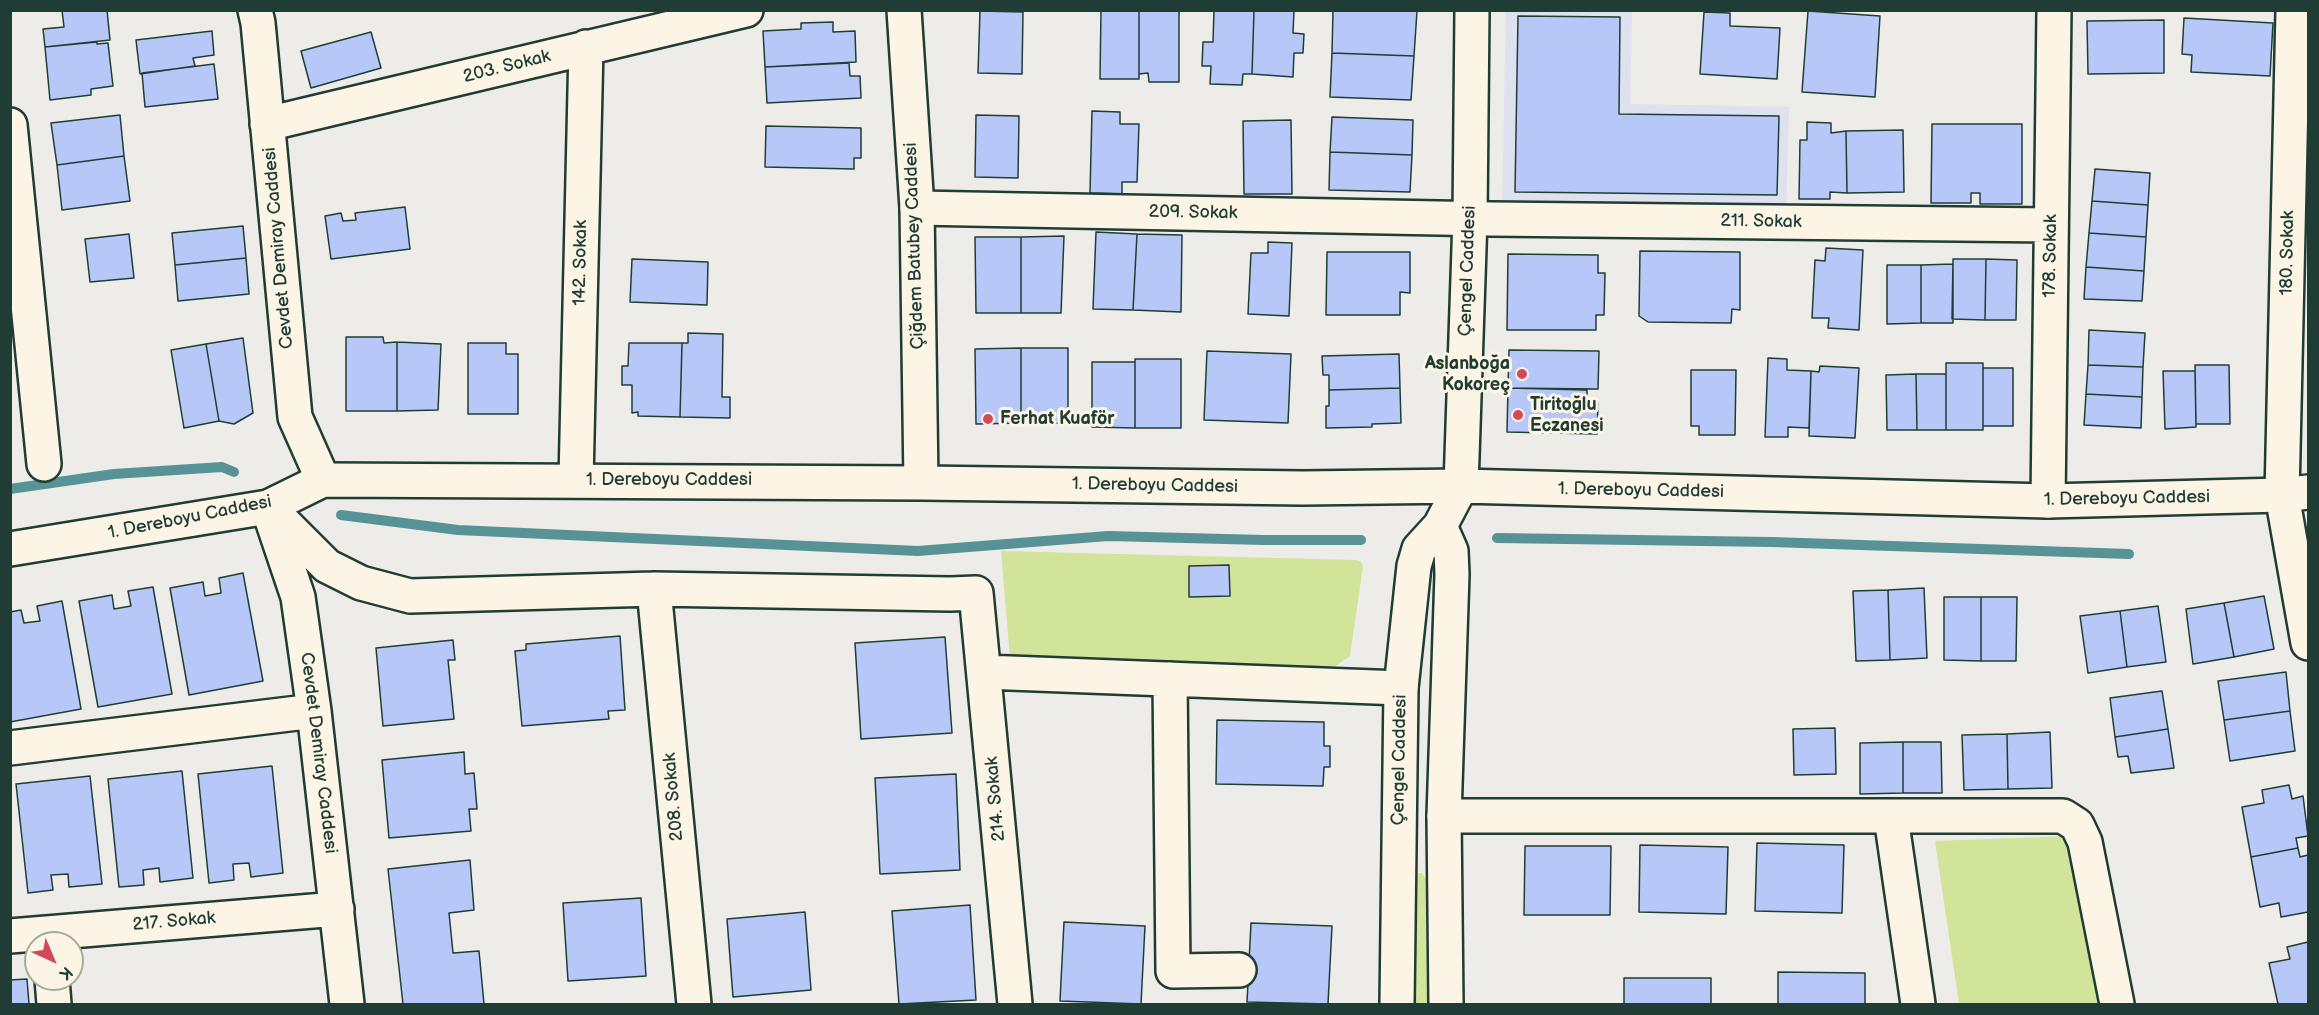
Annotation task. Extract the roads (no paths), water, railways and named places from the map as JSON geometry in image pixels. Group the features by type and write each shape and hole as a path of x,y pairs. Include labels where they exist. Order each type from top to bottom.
{"street":[{"name":"Cevdet Demiray Caddesi","path":"255,10 295,417 324,480"},
{"name":"203. Sokak","path":"267,124 746,10"},
{"name":"Çiğdem Batubey Caddesi","path":"904,10 917,208 921,483"},
{"name":"Çengel Caddesi","path":"1397,1005 1401,688 1414,566 1437,542 1461,486 1470,218 1472,10"},
{"name":"178. Sokak","path":"2048,501 2054,10"},
{"name":"180. Sokak","path":"2293,10 2295,494 2308,643"},
{"name":"142. Sokak","path":"576,480 586,47"},
{"path":"10,125 15,220 44,464"},
{"name":"209. Sokak","path":"917,208 1470,218"},
{"name":"211. Sokak","path":"1470,218 2051,225"},
{"name":"1. Dereboyu Caddesi","path":"10,549 268,507 324,480 576,480 1303,488 1461,486 2048,501 2295,494"},
{"name":"Cevdet Demiray Caddesi","path":"268,507 298,597 315,711 347,1005"},
{"path":"268,507 327,566 361,583 410,596 654,589"},
{"name":"Çengel Caddesi","path":"1437,542 1446,1005"},
{"name":"214. Sokak","path":"654,589 976,593 1015,1005"},
{"name":"208. Sokak","path":"654,589 694,1005"},
{"path":"984,672 1401,688"},
{"path":"1170,679 1173,971 1239,970"},
{"path":"10,748 315,711"},
{"path":"1444,816 2063,816 2077,825 2085,842 2117,1005"},
{"path":"1891,817 1918,1005"},
{"name":"217. Sokak","path":"84,934 337,909"}],"waterway":[{"path":"10,489 114,474 222,467 234,472"},
{"path":"341,515 458,530 918,551 1108,536 1361,540"},
{"path":"1497,538 1772,542 2129,554"}],"place":[{"name":"Aslanboğa Kokoreç","path":"1522,374"},
{"name":"Tiritoğlu Eczanesi","path":"1518,415"},
{"name":"Ferhat Kuaför","path":"988,419"}]}
